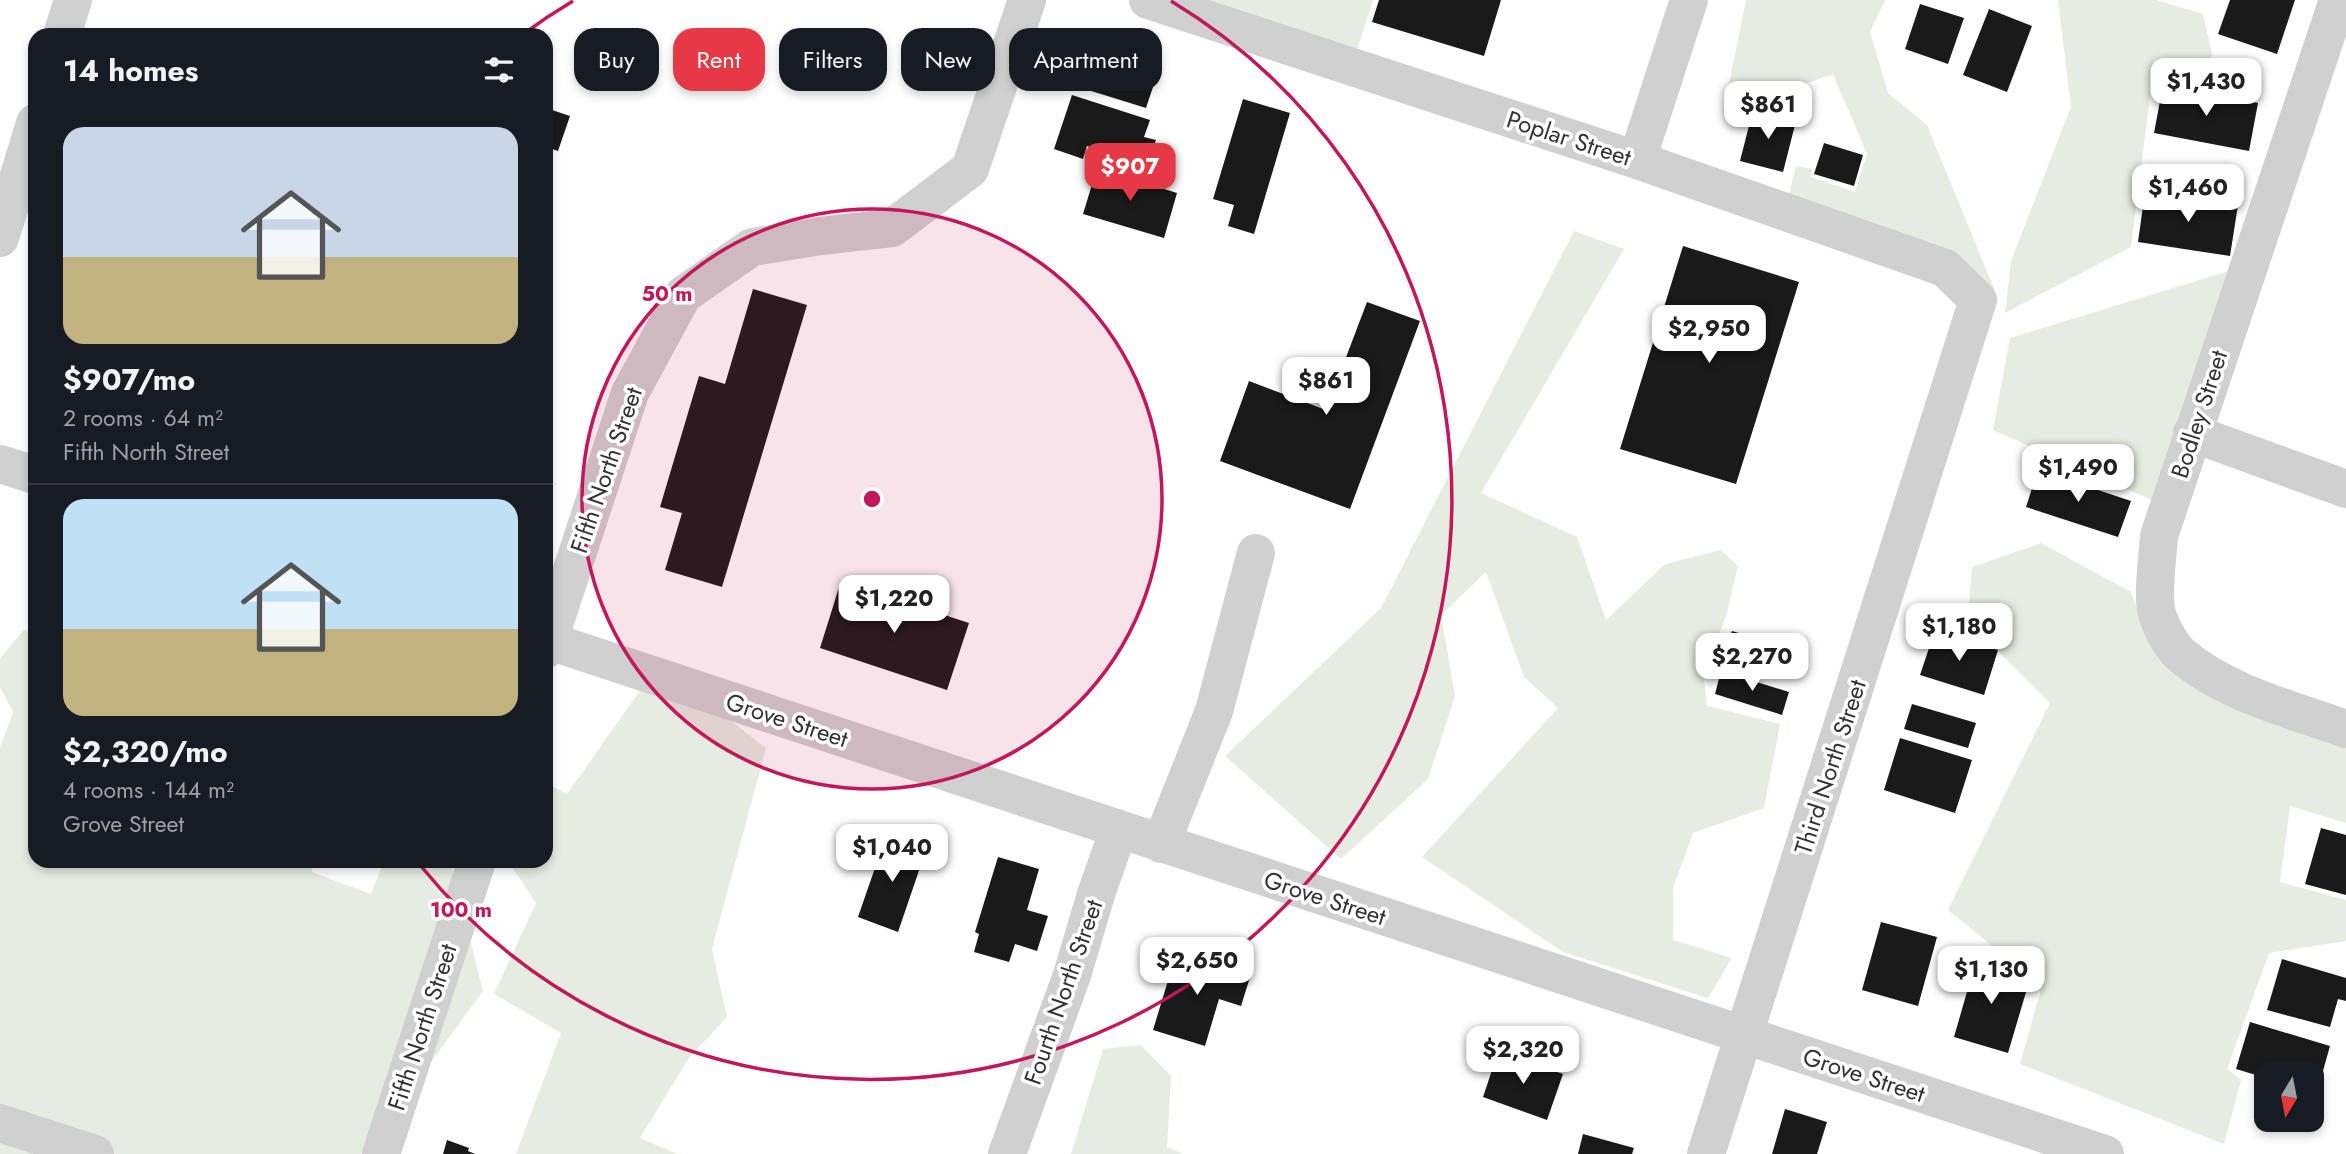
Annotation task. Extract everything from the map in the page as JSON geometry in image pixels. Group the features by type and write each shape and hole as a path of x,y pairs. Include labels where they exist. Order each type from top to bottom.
{"street":[{"path":"64,28 73,0"},
{"name":"Fifth North Street","path":"553,626 630,393 683,295 752,247 892,228 970,169 1027,0"},
{"name":"Poplar Street","path":"1148,0 1637,160 1945,268 1978,300"},
{"path":"1637,160 1689,0"},
{"name":"Bodley Street","path":"2338,0 2159,536 2155,583 2157,615 2177,652 2210,675 2254,696 2346,729"},
{"path":"0,238 28,146"},
{"name":"Third North Street","path":"1706,1154 1978,300"},
{"path":"2192,433 2346,489"},
{"path":"0,464 28,473"},
{"path":"1161,844 1214,711 1256,553"},
{"name":"Grove Street","path":"553,646 1119,829 2105,1154"},
{"name":"Fourth North Street","path":"1007,1154 1072,975 1119,829"},
{"name":"Fifth North Street","path":"381,1154 475,868"},
{"path":"0,1123 95,1154"}],"shaded area":[{"path":"1168,0 1373,0 1354,60"},
{"path":"1746,0 1885,0 1870,32 1888,93 1927,125 1997,296 1984,295 1789,194 1796,166 1812,169 1811,177 1855,192 1867,154 1833,74 1723,113"},
{"path":"2058,0 2156,0 2203,14 2212,53 2206,82 2153,72 2131,247 2005,313 2011,261 2071,107"},
{"path":"1574,231 1624,249 1481,493 1577,537 1606,620 1665,564 1721,550 1738,566 1726,617 1703,673 1707,706 1780,724 1764,808 1693,833 1673,888 1673,940 1732,958 1708,998 1563,952 1422,857 1558,708 1524,677 1486,572 1441,615 1455,696 1428,779 1341,859 1225,756 1381,608"},
{"path":"2232,270 2152,500 1993,430 2010,338"},
{"path":"2041,543 2131,592 2146,633 2346,745 2346,823 2290,806 2280,882 2346,900 2346,941 2269,953 2227,1069 2241,1080 2224,1144 2020,1064 2042,986 1948,910 2050,703 1968,621 1972,567"},
{"path":"24,630 28,632 28,868 312,868 312,872 371,894 381,868 452,868 483,991 364,1154 0,1154 0,748 13,712 0,687 0,658"},
{"path":"644,685 708,703 766,748 712,949 727,1017 689,1058 640,1138 677,1154 516,1154 561,1033 494,994 536,903 513,868 553,868 553,787 567,794"},
{"path":"1141,1045 1171,1076 1167,1147 1183,1154 1071,1154 1103,1049"}],"building":[{"path":"1379,0 1501,0 1484,56 1372,22"},
{"path":"2230,0 2295,0 2277,54 2218,34"},
{"path":"1920,4 1964,18 1948,64 1905,49"},
{"path":"1989,9 2032,26 2007,92 1963,75"},
{"path":"2163,85 2258,103 2249,151 2154,133"},
{"path":"1091,91 1152,91 1146,108"},
{"path":"1072,95 1150,120 1144,137 1156,140 1147,166 1087,146 1083,159 1054,149"},
{"path":"1243,99 1290,113 1254,234 1228,226 1234,205 1213,199"},
{"path":"553,110 570,116 558,151 553,149"},
{"path":"1753,110 1796,121 1783,172 1740,161"},
{"path":"1824,143 1863,155 1854,186 1814,174"},
{"path":"1097,168 1177,193 1164,238 1083,214"},
{"path":"2145,192 2238,205 2230,256 2138,242"},
{"path":"1683,246 1799,282 1736,484 1620,449"},
{"path":"753,289 807,305 722,587 665,570 682,513 660,507 699,376 725,384"},
{"path":"1367,302 1420,321 1350,509 1220,461 1249,381 1326,410"},
{"path":"2038,470 2131,501 2118,537 2026,507"},
{"path":"841,581 969,623 947,690 820,648"},
{"path":"1935,630 1998,650 1984,695 1920,675"},
{"path":"1732,631 1800,651 1793,674 1725,653"},
{"path":"1721,671 1789,692 1782,715 1715,694"},
{"path":"1912,704 1976,723 1968,748 1904,729"},
{"path":"1900,738 1972,760 1955,813 1884,790"},
{"path":"2321,828 2346,835 2346,895 2305,884"},
{"path":"886,836 926,850 898,932 858,917"},
{"path":"998,857 1039,869 1027,910 1048,916 1037,951 1015,944 1009,962 974,952 979,934 975,932"},
{"path":"1881,922 1937,937 1918,1006 1862,990"},
{"path":"1979,950 1997,955 1992,972 2029,982 2008,1053 1954,1037"},
{"path":"1177,951 1251,974 1241,1006 1219,999 1205,1046 1153,1030"},
{"path":"2282,959 2346,978 2346,1001 2338,999 2330,1027 2267,1010"},
{"path":"2250,1022 2330,1046 2324,1067 2324,1062 2254,1062 2254,1074 2236,1069"},
{"path":"1498,1052 1563,1074 1547,1120 1483,1097"},
{"path":"1785,1109 1827,1122 1817,1154 1772,1154"},
{"path":"1583,1134 1634,1148 1632,1154 1578,1154"},
{"path":"447,1140 469,1148 468,1151 475,1154 443,1154"}]}
